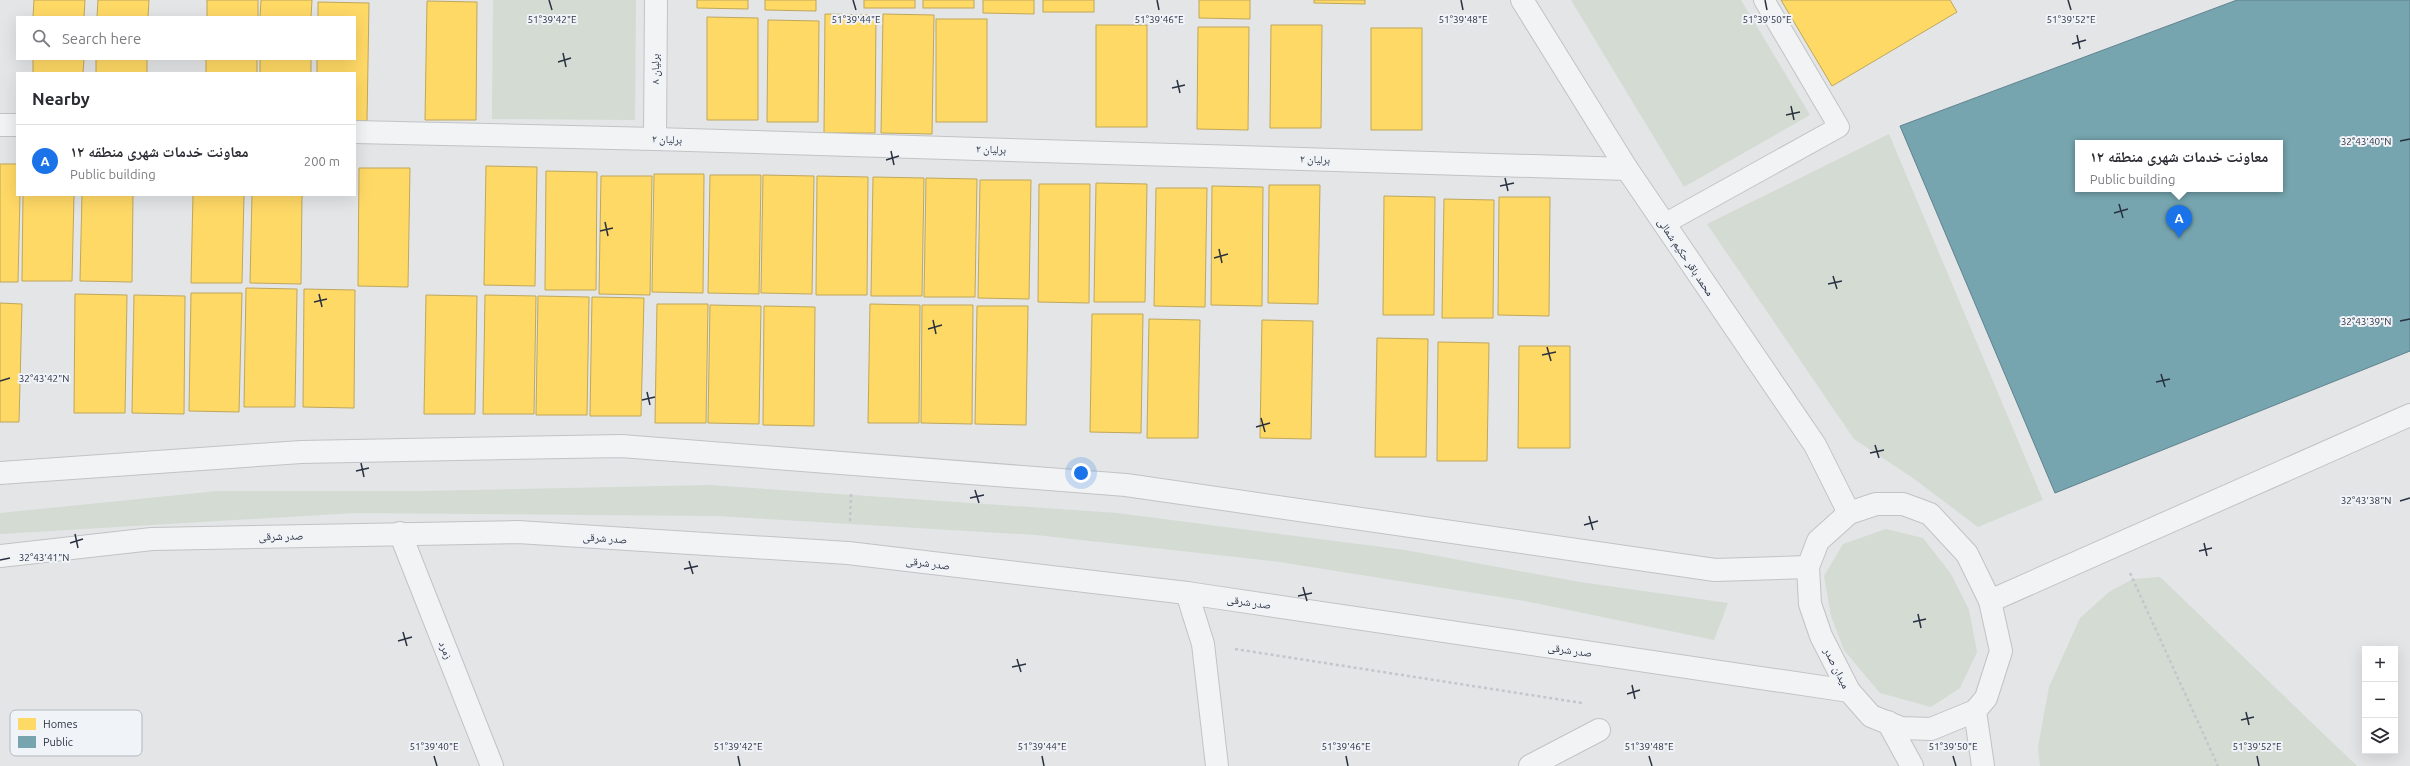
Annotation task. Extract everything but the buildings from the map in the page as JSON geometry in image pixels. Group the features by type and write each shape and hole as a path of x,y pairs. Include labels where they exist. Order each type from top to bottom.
{"street":[{"name":"برلیان ۸","path":"655,139 656,0"},
{"name":"محمد باقر حکیم شمالی","path":"1522,0 1627,169 1815,445 1849,514"},
{"path":"0,125 16,125"},
{"name":"برلیان ۲","path":"356,132 655,139 1627,169"},
{"path":"1990,602 2410,415"},
{"path":"0,473 301,452 622,446 1126,485 1715,570 1808,567"},
{"name":"میدان صدر","path":"1876,504 1903,504 1930,514 1967,554 1990,602 2001,651 1986,698 1975,711 1931,729 1901,728 1871,716 1849,691 1821,636 1812,610 1808,567 1818,541 1849,514 1876,504"},
{"name":"صدر شرقی","path":"0,556 152,539 400,533 518,532 848,554 1187,593 1849,691"},
{"name":"زمرد","path":"400,533 492,766"},
{"path":"1187,593 1203,644 1217,766"},
{"path":"1975,711 1983,766"},
{"path":"1888,722 1912,766"},
{"path":"1530,766 1599,730"}],"lane":[{"path":"1664,224 1839,127 1764,0"}],"path":[{"path":"848,554 853,464"},
{"path":"2118,546 2218,766"},
{"path":"1203,644 1582,703 1591,707 1597,713 1599,730"}],"shaded area":[{"path":"493,0 636,0 635,120 492,119"},
{"path":"1571,0 1741,0 1810,115 1684,187"},
{"path":"1889,134 2043,500 1978,527 1913,478 1854,439 1707,224"},
{"path":"709,485 1117,513 1405,550 1580,582 1728,603 1714,640 1525,601 1273,561 1036,535 717,516 355,513 0,534 0,513 218,491 423,491"},
{"path":"1886,529 1923,538 1951,574 1969,610 1977,652 1960,688 1931,707 1880,693 1844,650 1831,616 1824,576 1843,544"},
{"path":"2160,577 2357,766 2040,766 2038,747 2049,687 2080,618 2109,592 2133,579"}],"place":[{"name":"معاونت خدمات شهری منطقه ۱۲","path":"2179,238"}]}
